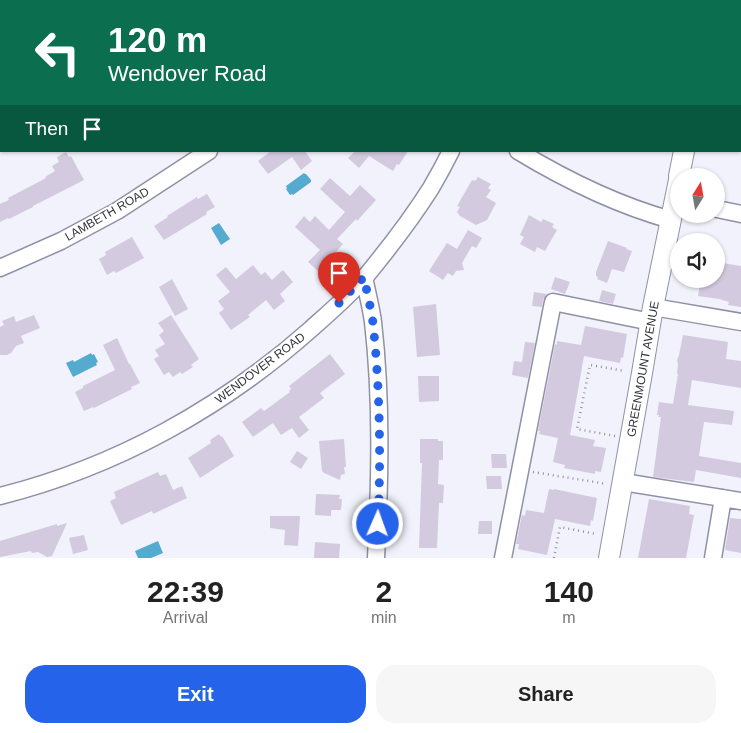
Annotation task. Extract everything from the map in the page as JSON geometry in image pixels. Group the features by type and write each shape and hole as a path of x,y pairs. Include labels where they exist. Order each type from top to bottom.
{"main road":[{"name":"GREENMOUNT AVENUE","path":"681,168 684,152"},
{"name":"GREENMOUNT AVENUE","path":"608,558 616,483 670,223"}],"street":[{"name":"LAMBETH ROAD","path":"0,268 61,240 117,210 207,152"},
{"name":"WENDOVER ROAD","path":"0,496 79,472 114,458 211,405 264,368 326,315 364,277 416,210 451,152"},
{"path":"520,152 563,177 595,192 648,214 670,220"},
{"path":"725,211 741,214"},
{"path":"364,277 373,322 378,388 379,498 376,558"},
{"path":"503,558 553,302 652,315 741,322"},
{"path":"616,483 741,501"},
{"path":"713,558 723,498"}],"path":[{"path":"616,437 577,429 590,365 628,372"},
{"path":"520,469 616,483"},
{"path":"554,558 560,527 599,534"}],"water":[{"path":"304,173 311,182 293,195 290,195 286,186"},
{"path":"219,223 230,239 221,245 211,228"},
{"path":"91,353 92,355 94,354 98,362 96,363 97,365 73,377 66,363 73,360 74,362"},
{"path":"158,541 163,553 151,558 138,558 135,551"}],"building":[{"path":"66,152 69,157 71,156 84,180 0,222 0,204 55,171 52,166 59,162 57,157"},
{"path":"270,152 306,152 312,161 301,170 292,157 268,174 258,161"},
{"path":"354,152 407,152 393,171 369,156 359,168 348,158"},
{"path":"478,177 491,184 488,188 491,190 486,197 496,203 487,220 476,225 460,216 457,212 460,207 457,206 472,180 475,181"},
{"path":"330,178 350,196 360,185 376,200 337,239 343,244 335,253 336,255 318,271 308,262 320,250 295,227 304,216 310,222 315,216 329,230 345,212 320,189"},
{"path":"207,194 215,207 206,212 207,214 164,240 154,226 197,197 198,199"},
{"path":"529,215 541,222 543,219 554,224 552,227 557,230 545,251 537,247 535,252 520,244 524,237 520,235"},
{"path":"468,230 482,238 476,248 472,246 462,263 464,270 456,271 453,276 448,273 443,280 429,271 447,243 457,249"},
{"path":"132,237 144,258 116,273 114,271 107,275 99,259 106,255 105,252"},
{"path":"608,241 632,251 624,272 612,269 607,283 597,279 596,272"},
{"path":"725,263 741,266 741,307 728,305 729,302 719,299 698,296 699,288 725,288"},
{"path":"253,265 261,275 265,272 272,280 283,270 293,282 280,294 285,301 274,310 266,300 248,315 250,317 231,330 219,313 224,309 218,301 230,292 216,275 226,267 236,279"},
{"path":"555,277 570,282 565,294 551,289"},
{"path":"172,279 188,309 175,316 159,287"},
{"path":"602,290 616,294 613,304 599,301"},
{"path":"534,292 547,294 543,300 542,307 532,306"},
{"path":"436,304 440,355 417,357 413,307"},
{"path":"34,315 40,328 21,336 24,343 16,346 11,353 0,355 0,327 4,325 2,321 14,316 16,322"},
{"path":"171,315 199,359 191,365 193,367 173,377 169,372 164,375 154,359 159,356 155,350 165,344 159,335 164,331 158,323"},
{"path":"585,326 627,334 623,358 621,357 620,363 584,356 570,435 595,440 593,446 606,448 601,472 595,471 595,474 564,468 565,465 553,462 558,438 539,434 540,431 538,431 555,344 557,345 557,341 581,345"},
{"path":"683,335 728,342 726,359 741,361 741,388 692,380 688,405 734,411 732,425 704,422 699,456 741,463 741,478 696,470 694,482 653,477 661,417 657,415 659,402 673,404 678,374 677,360"},
{"path":"117,338 140,383 94,408 84,411 75,392 115,370 103,345"},
{"path":"525,342 535,343 528,378 512,375 514,361 522,362"},
{"path":"330,354 345,374 320,393 324,398 299,417 309,430 299,438 292,428 281,435 273,423 253,437 242,422 261,408 264,411 290,392 289,386"},
{"path":"418,376 439,376 439,401 419,402"},
{"path":"219,434 234,456 200,478 188,458 211,443 210,440"},
{"path":"344,439 346,467 344,467 345,474 341,475 340,480 322,471 319,441"},
{"path":"420,439 438,439 438,441 443,441 443,460 439,460 438,484 444,485 443,503 439,503 437,548 419,548 422,463 420,463"},
{"path":"297,451 308,458 301,469 290,462"},
{"path":"491,454 506,454 507,468 492,468"},
{"path":"158,472 160,476 166,474 173,490 182,486 187,498 153,514 152,511 121,525 110,501 116,498 114,492"},
{"path":"486,476 501,476 502,489 487,489"},
{"path":"549,489 597,498 593,521 591,520 590,526 555,519 547,555 518,549 519,544 516,544 522,515 525,516 526,510 544,513"},
{"path":"316,494 340,495 339,499 342,499 341,510 331,510 331,516 315,515"},
{"path":"649,499 690,506 689,514 694,515 686,558 638,558"},
{"path":"270,516 300,516 298,546 284,545 285,530 270,528"},
{"path":"730,518 741,519 741,553 725,550"},
{"path":"479,521 492,521 492,534 478,534"},
{"path":"67,523 52,556 47,557 38,552 32,553 31,551 0,557 0,541 57,524 57,526"},
{"path":"84,535 88,550 73,554 69,538"},
{"path":"315,542 340,544 339,558 314,558"}],"route":[{"path":"339,303 364,277 373,322 378,388 378,524"}]}
